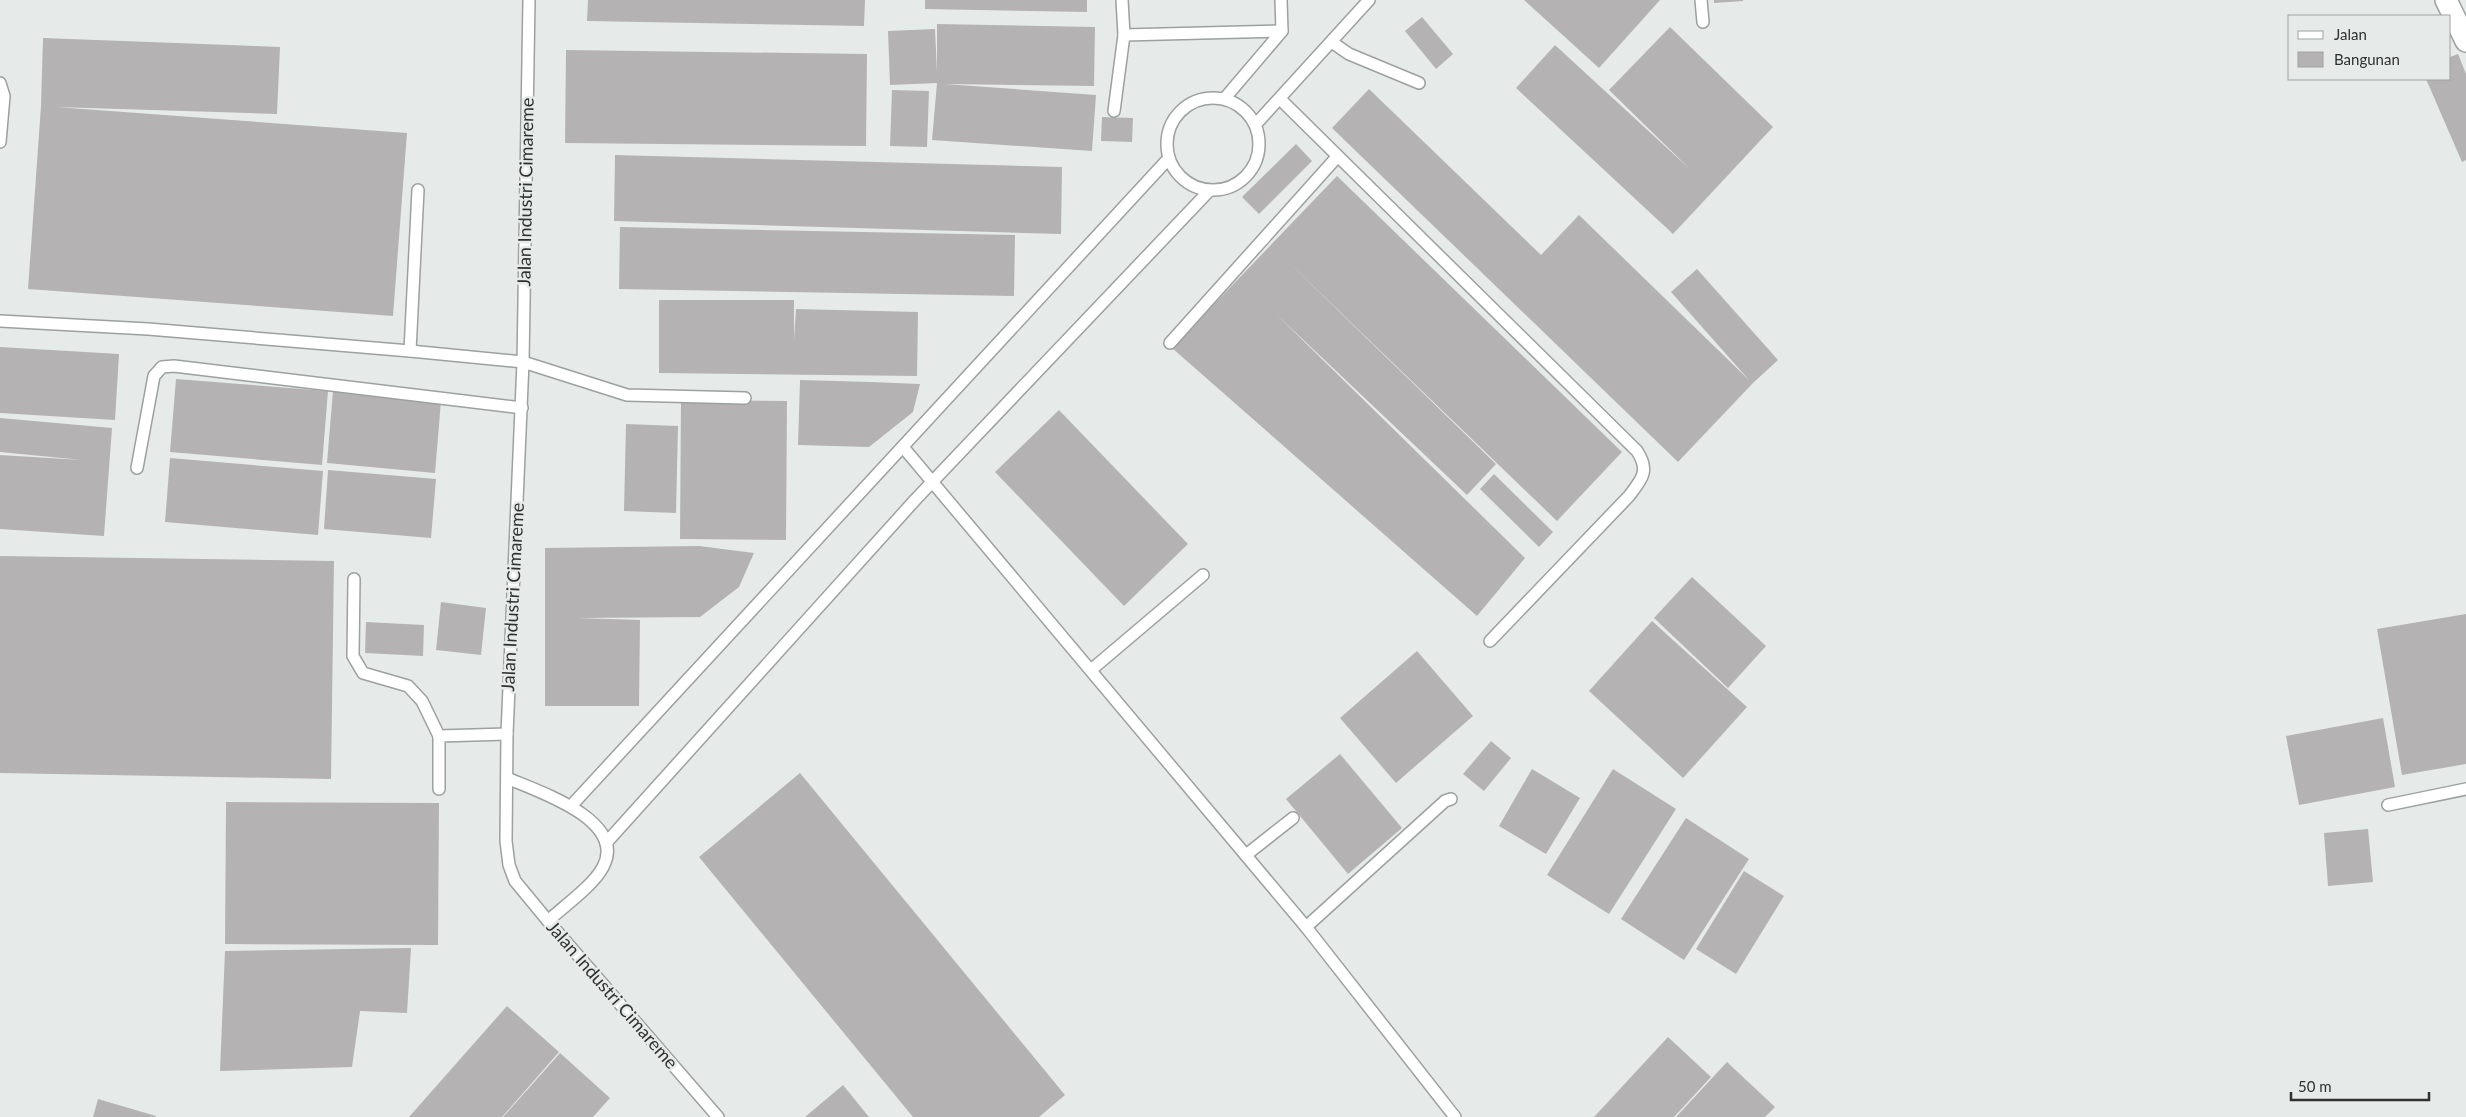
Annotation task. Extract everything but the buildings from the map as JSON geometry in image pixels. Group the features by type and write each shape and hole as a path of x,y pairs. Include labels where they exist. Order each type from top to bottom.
{"street":[{"path":"2446,0 2466,41"}],"lane":[{"name":"Jalan Industri Cimareme","path":"529,0 522,408 507,734 506,841 509,865 515,881 548,921 718,1117"},
{"path":"1114,111 1124,35 1122,0"},
{"path":"1225,98 1282,31 1281,0"},
{"path":"1256,124 1333,43 1370,0"},
{"path":"1701,0 1703,22"},
{"path":"1124,35 1282,31"},
{"path":"1333,43 1349,54 1419,83"},
{"path":"0,83 4,96 0,142"},
{"path":"1205,97 1225,98 1243,108 1256,124 1260,148 1252,172 1233,187 1208,191 1191,186 1177,174 1169,158 1167,138 1173,119 1187,105 1205,97"},
{"path":"1280,100 1637,451 1644,462 1644,477 1629,496 1490,641"},
{"path":"1170,343 1337,157"},
{"path":"571,806 1169,158"},
{"path":"410,351 418,190"},
{"path":"606,843 933,482 1208,191"},
{"path":"0,322 148,328 523,362 627,396 745,398"},
{"path":"137,468 154,376 162,367 184,367 522,408"},
{"path":"903,448 1306,927 1455,1117"},
{"path":"1091,670 1203,575"},
{"path":"354,579 353,656 363,674 408,686 422,701 439,736 439,789"},
{"path":"439,736 507,734"},
{"path":"507,778 571,806 601,831 606,843 607,856 603,868 548,921"},
{"path":"2388,805 2466,789"},
{"path":"1306,927 1445,801 1451,799"},
{"path":"1246,855 1293,818"}]}
